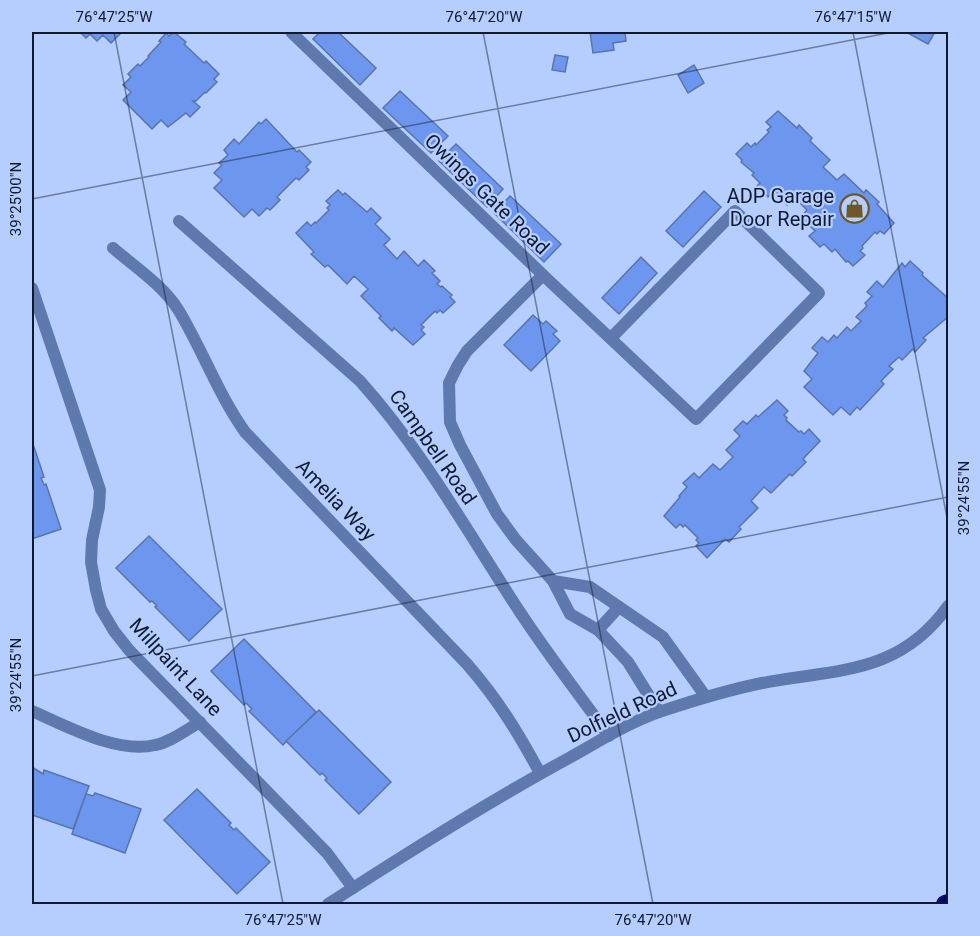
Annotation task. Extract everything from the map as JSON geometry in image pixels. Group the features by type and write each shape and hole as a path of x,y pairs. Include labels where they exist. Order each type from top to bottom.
{"street":[{"name":"Owings Gate Road","path":"291,32 543,275 467,351 458,365 449,383 450,422 497,514 516,540 553,581 570,614 598,630 628,662 659,712"},
{"path":"543,275 696,420 819,292 735,211 611,338"},
{"name":"Campbell Road","path":"178,221 360,381 383,406 443,492 517,609 609,736"},
{"name":"Amelia Way","path":"112,248 155,283 179,310 230,411 245,432 467,664 494,696 514,725 540,773"},
{"name":"Millpaint Lane","path":"32,288 100,490 91,562 101,609 129,650 327,853 354,888"},
{"path":"553,581 590,587 663,637 706,697"},
{"name":"Dolfield Road","path":"328,904 453,824 609,736 659,712 730,689 854,669 879,661 923,634 942,616 948,606"},
{"path":"598,630 619,607"},
{"path":"32,711 86,734 124,746 157,745 200,722"}],"building":[{"path":"80,32 122,32 111,43 103,35 97,41 90,34 86,38"},
{"path":"174,32 204,63 206,61 219,74 214,79 217,82 196,101 193,101 200,107 190,117 186,113 168,127 161,120 152,129 123,100 131,92 123,85 131,77 128,74 149,57 166,33 169,36"},
{"path":"320,32 338,32 376,68 360,85 313,39"},
{"path":"590,32 625,32 626,41 613,43 614,50 593,53"},
{"path":"906,32 935,32 928,44"},
{"path":"555,55 568,57 565,72 552,70"},
{"path":"694,65 704,83 688,93 678,75"},
{"path":"400,91 448,136 431,153 383,108"},
{"path":"778,111 797,128 799,125 812,138 810,141 830,160 823,167 837,180 844,174 864,193 866,190 879,202 877,204 894,223 884,234 880,231 877,234 875,232 862,246 860,251 865,255 853,266 848,261 846,262 835,249 832,252 824,244 820,247 809,236 815,231 801,217 807,210 795,198 787,205 773,191 768,197 757,186 760,183 752,175 754,173 741,162 742,160 736,154 747,143 751,147 755,143 756,145 769,132 767,130 771,127 766,122"},
{"path":"266,119 297,152 299,150 311,162 306,167 309,170 299,180 296,178 277,197 280,200 270,210 267,208 259,216 252,209 244,217 214,188 222,180 214,173 222,165 219,163 228,155 224,150 234,139 239,144 259,122 261,124"},
{"path":"456,144 503,189 487,207 439,161"},
{"path":"338,190 343,195 345,193 367,212 371,208 381,218 375,224 390,239 384,245 397,259 404,251 418,266 424,260 435,271 432,273 440,281 437,284 452,295 450,297 455,302 443,313 440,310 437,313 435,311 421,325 424,327 421,330 425,334 413,345 394,328 392,331 361,296 368,289 354,276 347,284 328,265 325,267 311,254 314,252 296,233 307,222 311,226 316,223 329,210 327,208 330,205 326,201"},
{"path":"704,191 721,207 683,247 666,231"},
{"path":"510,196 561,244 544,262 494,213"},
{"path":"641,257 657,273 619,314 602,298"},
{"path":"910,261 948,298 948,317 923,338 926,340 915,352 913,349 902,360 899,357 889,366 893,369 881,381 884,384 860,410 857,407 850,415 841,407 833,415 804,387 812,379 804,371 818,353 812,348 822,337 828,342 834,335 837,338 847,327 851,331 861,321 856,317 867,306 865,303 872,296 867,292 877,281 883,287 902,263 905,267"},
{"path":"533,315 543,324 546,321 557,331 553,334 560,341 531,371 504,345"},
{"path":"777,400 788,411 784,415 786,420 804,434 809,429 820,441 803,459 806,462 792,476 790,474 771,493 764,487 751,501 758,508 739,527 741,529 729,542 725,539 707,558 696,546 699,543 696,540 698,538 685,525 683,527 680,524 676,528 664,516 687,487 683,483 694,473 699,478 713,464 720,470 733,457 726,450 740,436 734,430 743,421 747,424 756,415 758,417"},
{"path":"32,441 44,477 41,478 44,485 46,484 61,529 32,539"},
{"path":"149,536 222,609 189,641 155,607 157,606 152,601 150,602 116,568"},
{"path":"244,639 316,712 283,745 249,711 252,709 246,703 244,705 211,671"},
{"path":"319,710 391,782 359,814 325,780 327,778 322,773 320,775 286,741"},
{"path":"32,767 43,774 44,770 89,786 73,829 32,815"},
{"path":"197,789 231,823 229,825 234,830 236,828 270,862 237,894 164,820"},
{"path":"95,793 141,809 125,853 72,834 86,794 93,796"}],"place":[{"name":"ADP Garage Door Repair","path":"855,208"}]}
